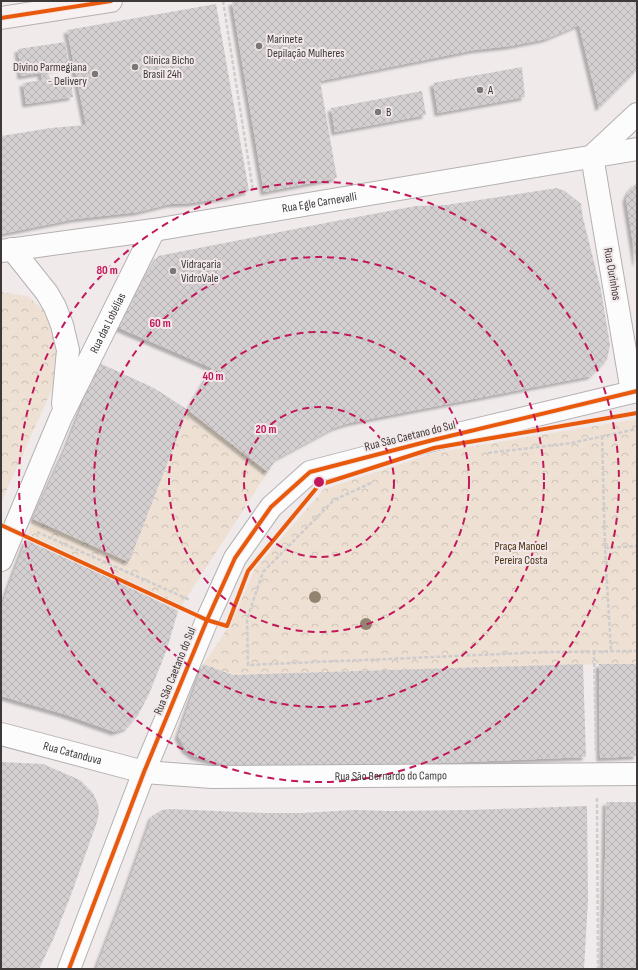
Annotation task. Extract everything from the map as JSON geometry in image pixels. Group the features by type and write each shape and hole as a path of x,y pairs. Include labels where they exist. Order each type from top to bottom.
{"main road":[{"path":"1,18 73,4 108,1"}],"street":[{"path":"592,156 637,114"},
{"name":"Rua Egle Carnevalli","path":"6,250 154,230 637,149"},
{"name":"Rua Ourinhos","path":"592,156 635,391"},
{"name":"Rua das Lobélias","path":"1,560 62,417 154,230"},
{"name":"Rua das Lobélias","path":"6,250 47,293 55,307 62,325 68,350 62,417"},
{"name":"Rua São Caetano do Sul","path":"69,969 144,772 212,610 235,558 272,507 310,472 433,440 635,391"},
{"name":"Rua Catanduva","path":"1,734 144,772"},
{"name":"Rua São Bernardo do Campo","path":"144,772 212,778 637,774"}],"path":[{"path":"222,1 254,195"},
{"path":"487,454 571,442 637,429"},
{"path":"602,436 605,548 611,651"},
{"path":"377,480 334,500 263,572 247,619 248,665 594,651 637,651"},
{"path":"17,523 212,610"},
{"path":"605,548 637,546"},
{"path":"594,651 597,775 598,969"}],"green space":[{"path":"1,292 27,296 48,316 55,331 57,378 1,503"},
{"path":"188,410 268,472 178,611 26,540 33,519 153,499"},
{"name":"Praça Manoel Pereira Costa","path":"637,419 637,664 233,675 203,664 219,642 237,610 254,570 324,489 437,452"}],"building":[{"path":"637,1 637,70 599,108 579,25 546,39 510,46 474,50 320,81 337,178 264,192 232,2"},
{"path":"216,4 249,191 229,197 191,203 170,204 138,212 75,219 1,234 1,136 51,128 86,125 67,30"},
{"path":"65,42 69,67 47,70 50,79 70,76 73,97 26,104 23,83 42,80 41,73 21,76 18,49"},
{"name":"A","path":"522,67 525,97 438,113 433,83"},
{"name":"B","path":"422,91 426,115 335,132 331,108"},
{"path":"637,182 636,262 626,199 629,191"},
{"path":"557,188 565,191 581,204 583,218 601,290 610,345 607,360 591,376 349,423 334,428 276,459 268,472 188,410 212,368 117,327 158,256 416,206 446,205"},
{"path":"95,361 154,388 188,410 129,562 33,519 67,445 81,408"},
{"path":"26,540 178,611 167,649 149,694 138,715 127,728 115,732 64,714 1,696 1,607"},
{"path":"203,664 233,675 583,664 586,757 373,766 254,767 221,764 194,756 186,750 178,736"},
{"path":"599,664 637,664 637,756 600,758"},
{"path":"1,762 43,764 80,780 93,793 98,804 99,812 97,822 71,895 39,969 1,969"},
{"path":"606,802 637,802 637,969 603,969"},
{"path":"587,806 588,900 584,969 96,969 152,816 162,810 301,813 355,810 468,810"}],"cycle path":[{"path":"1,18 111,1"},
{"path":"69,969 144,772 207,620 235,558 271,507 310,472 433,440 637,391"},
{"path":"1,525 207,620 227,626 248,571 319,485 434,448 637,413"}],"place":[{"name":"Marinete Depilação Mulheres","path":"259,46"},
{"name":"Clínica Bicho Brasil 24h","path":"135,67"},
{"name":"Divino Parmegiana - Delivery","path":"95,74"},
{"name":"A","path":"480,90"},
{"name":"B","path":"378,112"},
{"name":"Vidraçaria VidroVale","path":"173,271"}]}
